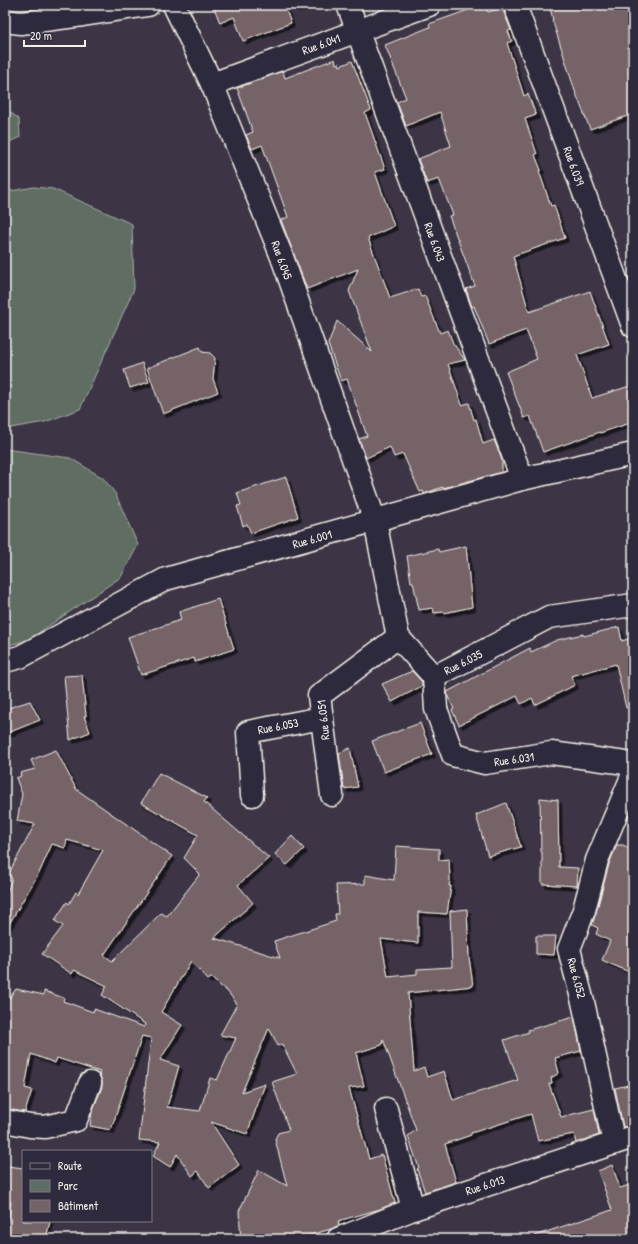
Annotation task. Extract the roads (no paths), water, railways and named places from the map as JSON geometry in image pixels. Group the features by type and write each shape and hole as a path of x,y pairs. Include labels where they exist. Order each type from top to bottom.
{"street":[{"path":"5,21 22,23 148,5"},
{"name":"Rue 6.045","path":"174,5 212,84 282,257 375,521"},
{"name":"Rue 6.043","path":"348,5 522,479"},
{"name":"Rue 6.041","path":"212,84 429,5"},
{"name":"Rue 6.039","path":"515,5 633,326"},
{"name":"Rue 6.001","path":"5,661 20,657 166,579 522,479 633,454"},
{"path":"375,521 398,637"},
{"name":"Rue 6.035","path":"398,637 434,677 549,617 633,605"},
{"name":"Rue 6.051","path":"332,794 319,696 398,637"},
{"name":"Rue 6.031","path":"434,677 436,709 453,755 485,763 550,753 633,764"},
{"name":"Rue 6.053","path":"252,795 248,732 322,718"},
{"name":"Rue 6.052","path":"623,1140 569,949 584,910 597,860 633,774"},
{"path":"5,1121 30,1126 45,1127 76,1120 90,1083"},
{"path":"386,1109 413,1209"},
{"name":"Rue 6.013","path":"338,1239 413,1209 623,1140"}]}
